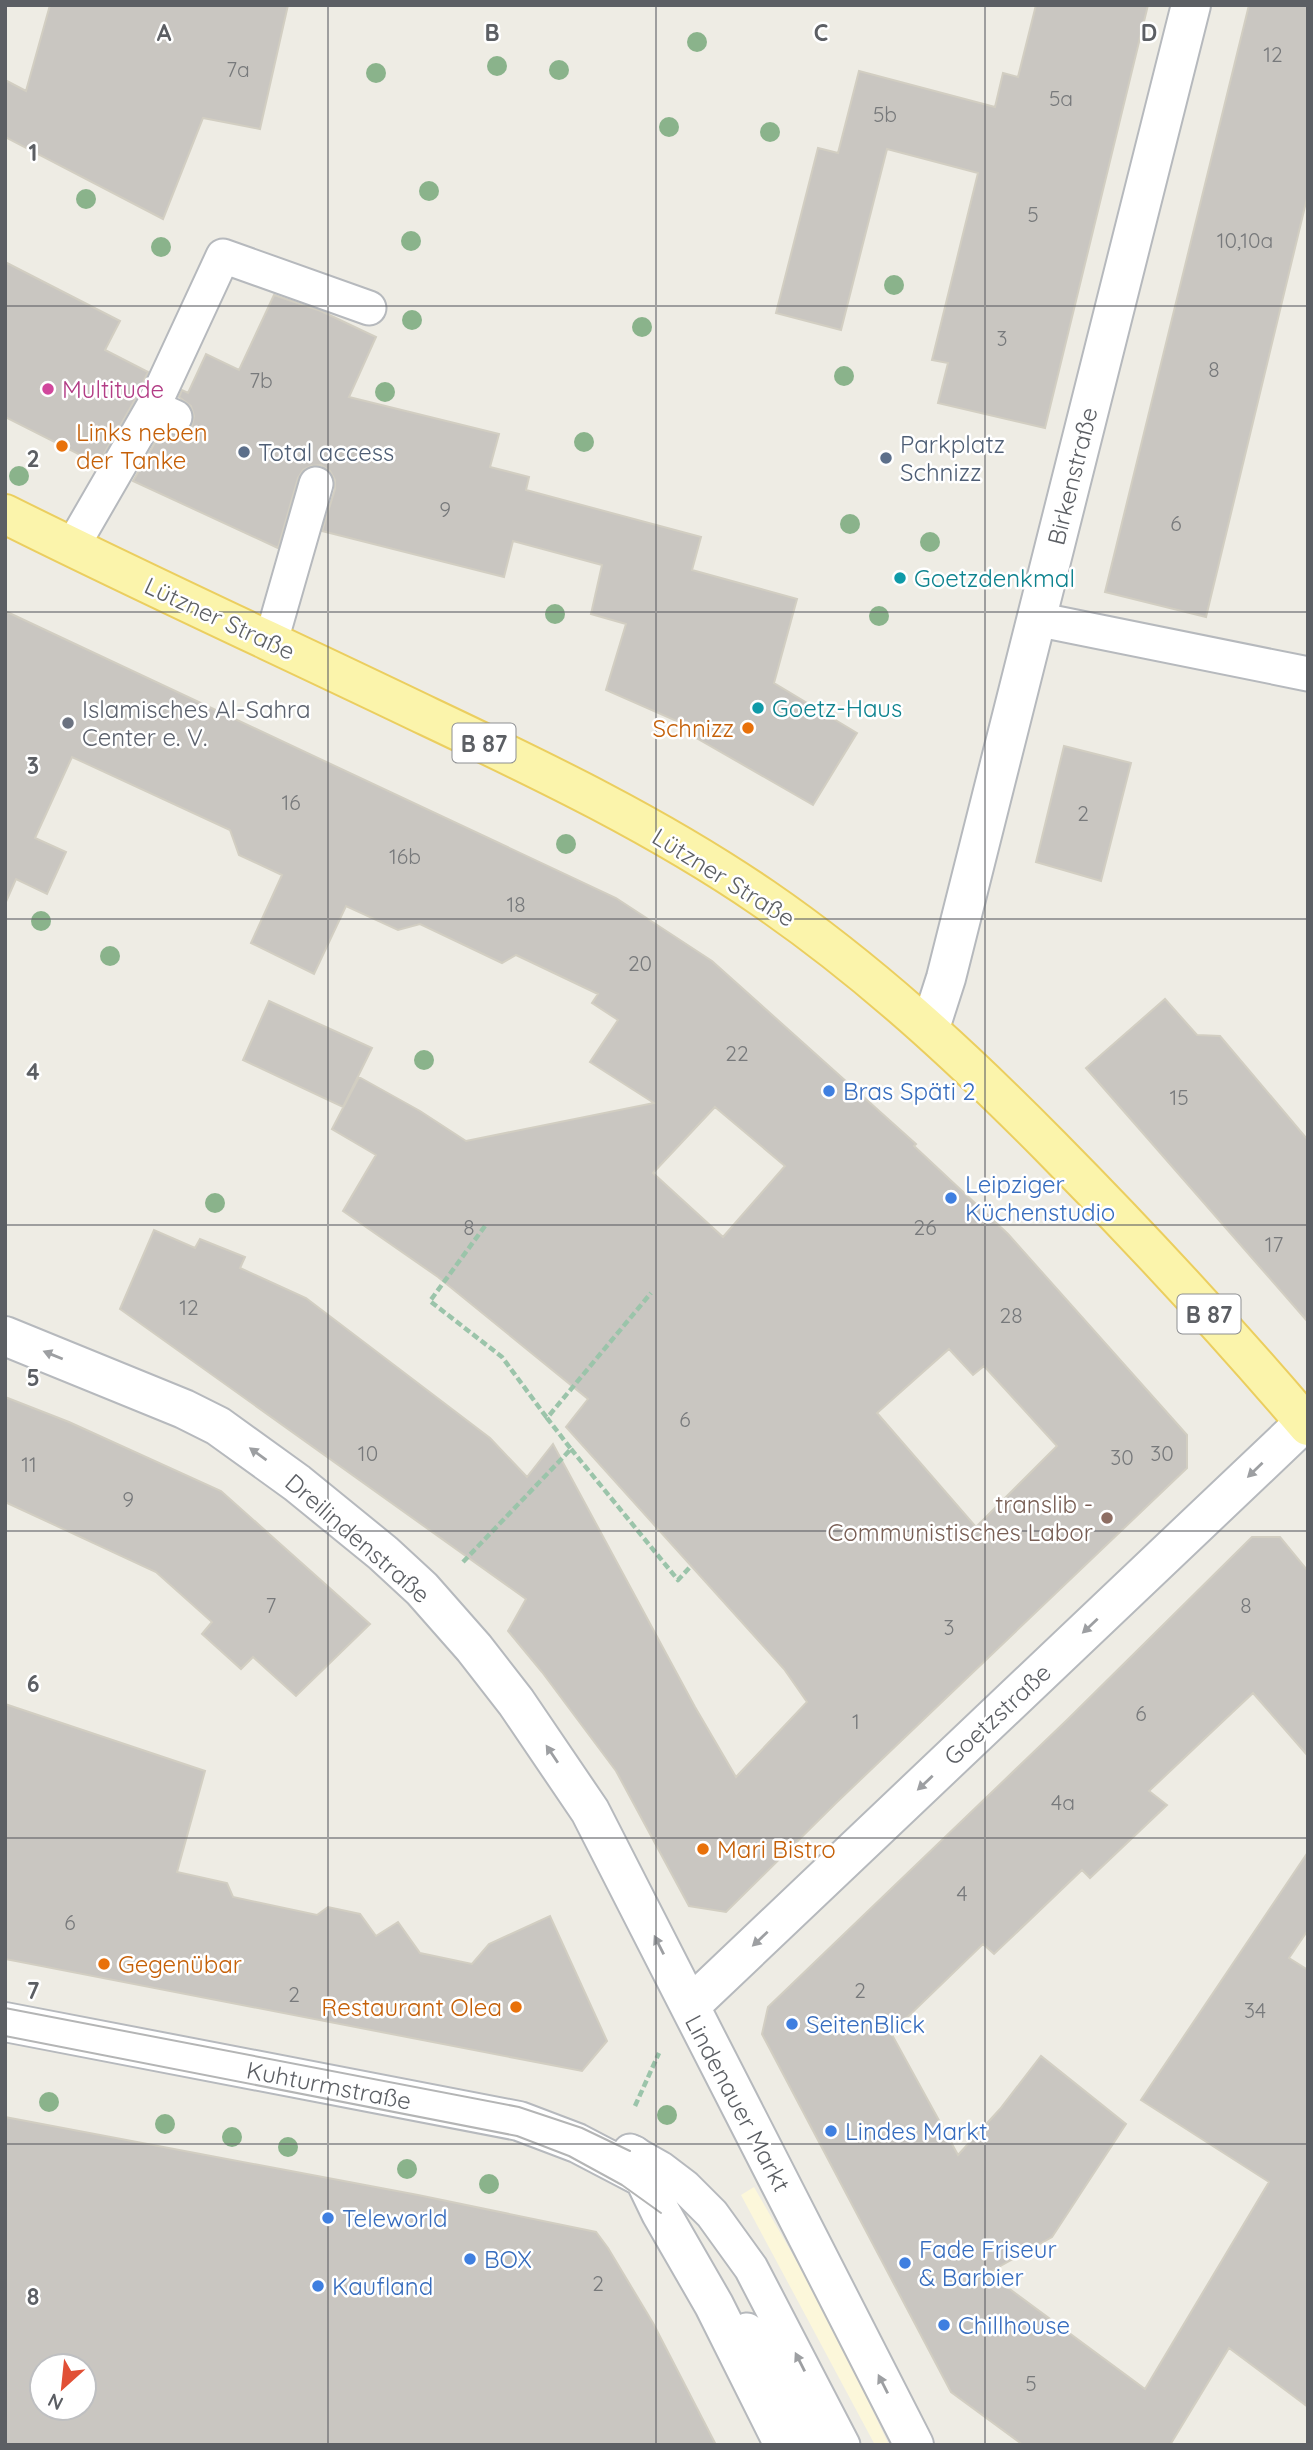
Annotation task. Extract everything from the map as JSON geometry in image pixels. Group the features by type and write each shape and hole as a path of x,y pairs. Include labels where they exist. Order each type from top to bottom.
{"main road":[{"name":"Lützner Straße","path":"5,514 572,785 680,846 772,904 852,963 930,1028 1111,1207 1306,1424"}],"street":[{"name":"Birkenstraße","path":"930,1028 946,978 1191,5"},
{"name":"Dreilindenstraße","path":"5,1335 184,1409 218,1426 343,1519 429,1598 474,1648 516,1702 590,1811 690,2006"},
{"name":"Goetzstraße","path":"690,2006 1306,1424"},
{"name":"Lindenauer Markt","path":"690,2006 914,2445"},
{"name":"Kuhturmstraße","path":"5,2022 519,2122 636,2164"},
{"path":"636,2164 714,2305 784,2445"}],"lane":[{"path":"72,547 164,412 223,256 369,308"},
{"path":"271,641 316,484"},
{"path":"1036,619 1308,674"},
{"path":"636,2164 660,2168 685,2187 712,2214 751,2268 842,2445"},
{"path":"661,2213 705,2258 723,2285 807,2445"}],"path":[{"path":"485,1226 430,1301 502,1357 571,1449 678,1580 691,1566"},
{"path":"547,1418 651,1293"},
{"path":"429,1598 571,1449"},
{"name":"Lindenauer Markt","path":"636,2164 633,2109 662,2047 690,2006"}],"shaded area":[{"path":"754,2187 827,2314 889,2445 875,2445 741,2195"}],"building":[{"path":"50,5 288,5 260,129 203,118 163,219 5,137 5,80 26,91"},
{"path":"1036,5 1148,5 1045,428 938,403 948,363 932,360 978,173 887,149 841,330 776,313 818,148 838,153 859,71 995,107 1003,73 1018,77"},
{"path":"1249,5 1308,5 1308,194 1206,617 1105,592"},
{"path":"5,262 120,321 105,350 148,372 98,464 5,417"},
{"path":"274,295 321,311 376,337 349,397 499,434 490,467 529,477 526,490 701,537 692,570 797,599 774,683 857,733 813,805 693,736 695,729 606,690 626,624 591,614 602,565 513,541 504,577 322,531 335,489 335,480 330,471 321,465 303,470 298,478 278,548 133,481 161,432 178,436 192,426 194,416 191,406 179,397 182,390 188,393 206,354 239,370"},
{"path":"5,611 616,898 712,961 916,1144 914,1146 1008,1234 1187,1435 1187,1468 836,1803 726,1912 689,1906 616,1771 508,1631 526,1599 120,1309 154,1230 195,1248 200,1239 245,1257 240,1268 306,1298 490,1438 527,1477 553,1444 695,1707 736,1777 807,1702 784,1669 566,1427 588,1399 438,1277 343,1211 376,1155 332,1129 359,1077 420,1111 466,1141 654,1103 590,1062 618,1020 592,1003 598,994 516,955 502,963 420,924 398,930 346,906 314,974 251,943 282,875 239,855 230,830 72,757 35,838 66,852 47,894 16,879 5,904","holes":["715,1107 785,1166 723,1237 653,1173","949,1349 973,1375 984,1366 1057,1446 976,1527 877,1413"]},
{"path":"1064,746 1131,763 1101,881 1036,862"},
{"path":"1165,999 1197,1035 1220,1036 1308,1140 1308,1322 1086,1068"},
{"path":"269,1001 372,1048 343,1107 243,1060"},
{"path":"5,1397 69,1422 221,1491 370,1624 296,1696 253,1657 241,1669 202,1634 212,1622 156,1572 5,1502"},
{"path":"1252,1537 1280,1537 1308,1571 1308,1756 1253,1693 1149,1791 1167,1805 1090,1878 1082,1870 994,1954 983,1944 891,2033 958,2155 1000,2109 1041,2056 1126,2124 1052,2237 988,2273 1145,2389 1269,2182 1141,2100 1308,1852 1308,1930 1289,1958 1308,1970 1308,2407 1229,2348 1170,2445 1023,2445 951,2392 762,2034 768,2007 1068,1719"},
{"path":"5,1704 205,1771 177,1872 227,1883 233,1897 317,1915 328,1907 360,1914 376,1936 398,1922 420,1953 472,1964 489,1944 550,1916 607,2041 582,2071 5,1959"},
{"name":"Kaufland","path":"5,2117 418,2195 596,2232 653,2323 716,2445 5,2445"}],"tram line":[{"path":"5,2008 519,2107 582,2128 630,2151"},
{"path":"5,2036 517,2136 569,2156 622,2185 661,2213"}],"place":[{"name":"Multitude","path":"48,389"},
{"name":"Links neben der Tanke","path":"62,446"},
{"name":"Total access","path":"244,452"},
{"name":"Parkplatz Schnizz","path":"886,458"},
{"name":"Goetzdenkmal","path":"900,578"},
{"name":"Goetz-Haus","path":"758,708"},
{"name":"Islamisches Al-Sahra Center e. V.","path":"68,723"},
{"name":"Schnizz","path":"748,728"},
{"name":"Bras Späti 2","path":"829,1091"},
{"name":"Leipziger Küchenstudio","path":"951,1198"},
{"name":"translib - Communistisches Labor","path":"1107,1518"},
{"name":"Mari Bistro","path":"703,1849"},
{"name":"Gegenübar","path":"104,1964"},
{"name":"Restaurant Olea","path":"516,2007"},
{"name":"SeitenBlick","path":"792,2024"},
{"name":"Lindes Markt","path":"831,2131"},
{"name":"Teleworld","path":"328,2218"},
{"name":"BOX","path":"470,2259"},
{"name":"Fade Friseur & Barbier","path":"905,2263"},
{"name":"Kaufland","path":"318,2286"},
{"name":"Chillhouse","path":"944,2325"}]}
